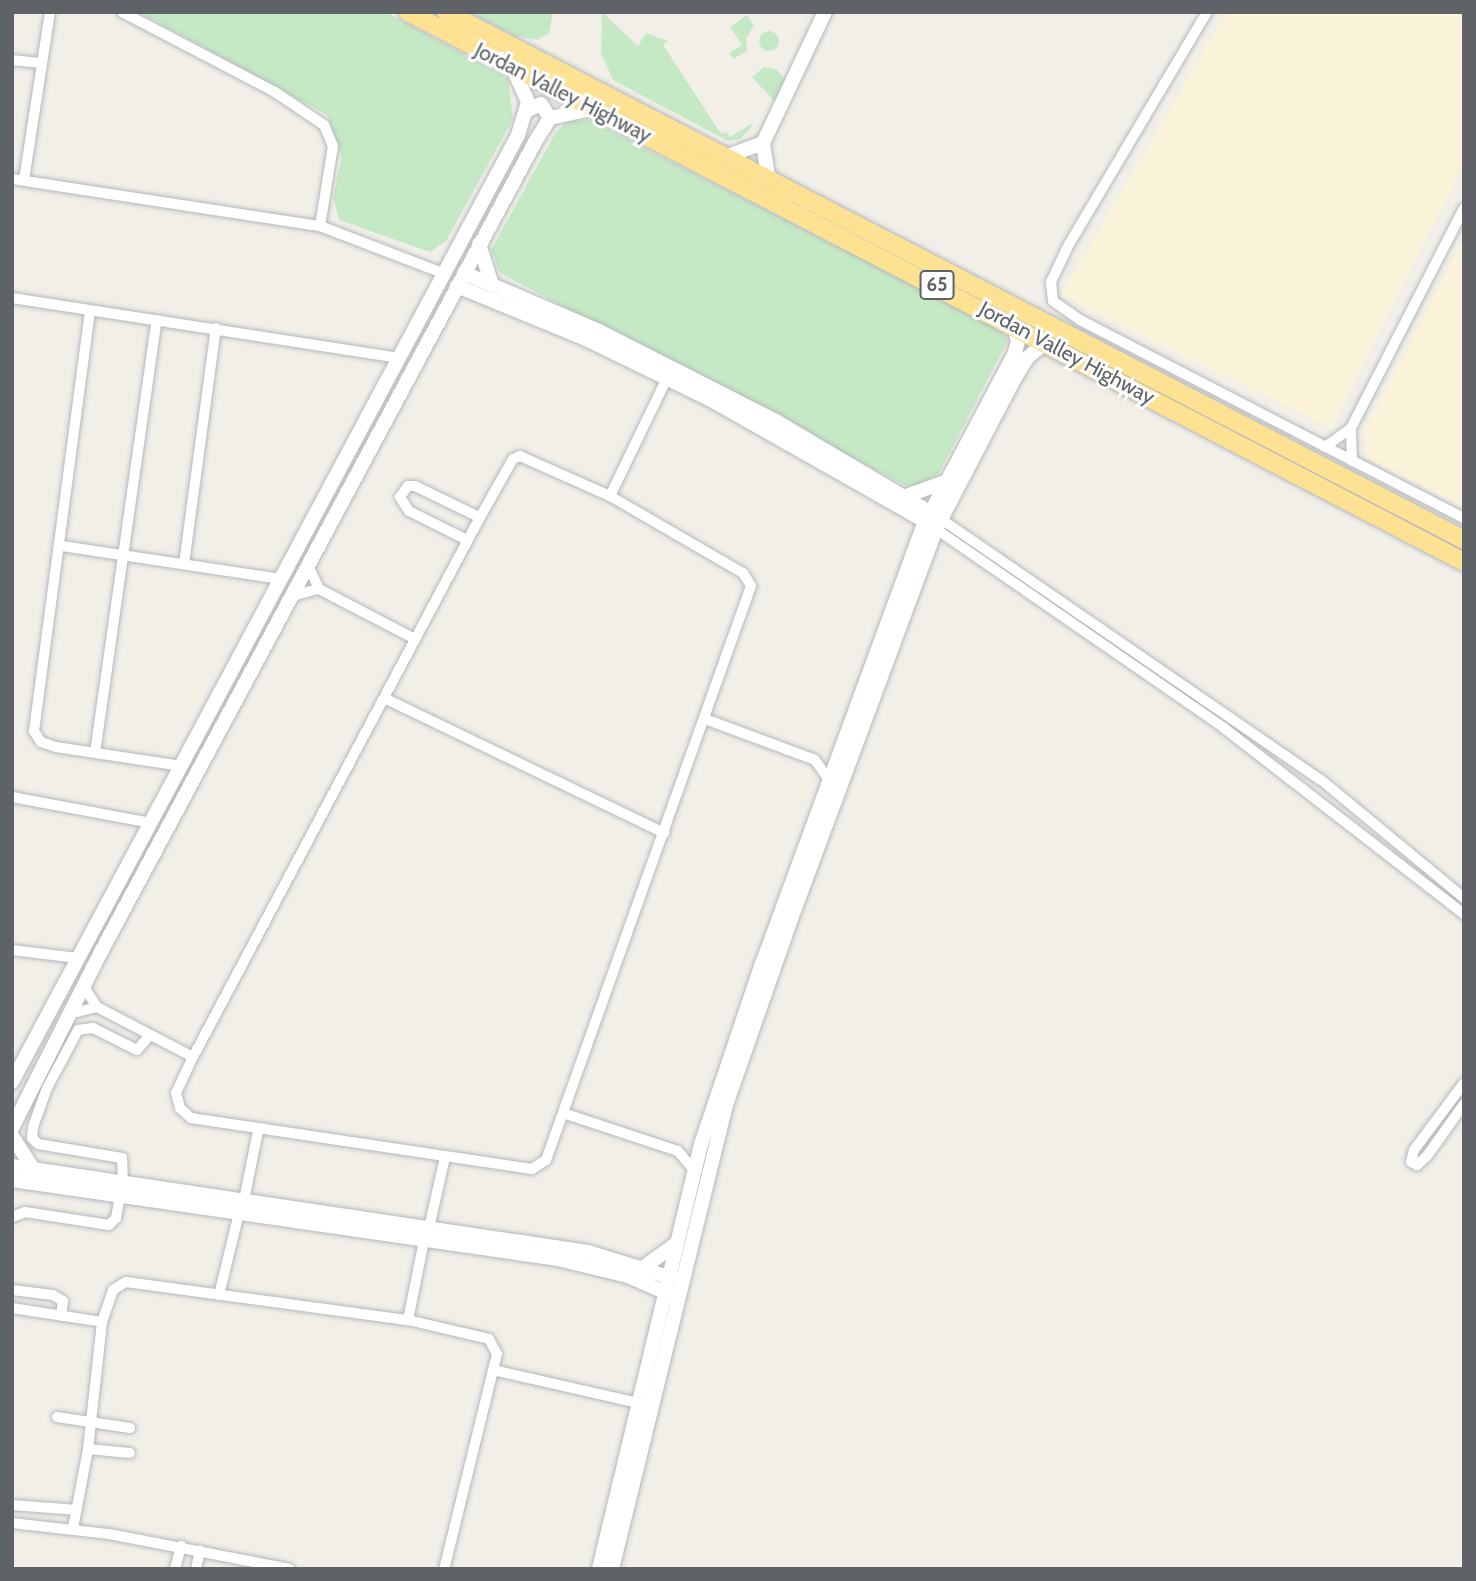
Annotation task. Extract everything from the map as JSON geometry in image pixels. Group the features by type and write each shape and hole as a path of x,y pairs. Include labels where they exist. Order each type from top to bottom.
{"highway":[{"name":"Jordan Valley Highway","path":"408,12 549,88 1456,537"},
{"name":"Jordan Valley Highway","path":"446,12 725,157 974,298 1014,327 1464,562"},
{"path":"549,88 558,71"}],"street":[{"path":"24,180 50,12"},
{"path":"122,12 275,92 324,125 333,146 320,226"},
{"path":"769,182 763,143 825,12"},
{"path":"1206,12 1069,244 1051,282 1051,295 1057,307 1080,320 1461,517 1456,537"},
{"path":"12,60 42,63"},
{"path":"12,1082 445,274 528,110 524,90 513,69"},
{"path":"528,110 541,104 550,118"},
{"path":"12,1128 69,1014 236,699 460,279 550,118 592,109"},
{"path":"725,157 763,143"},
{"path":"12,179 320,226 445,274"},
{"path":"1325,447 1351,428 1464,208"},
{"path":"479,244 492,285"},
{"path":"460,279 492,285 670,373 814,455 906,503 1320,779 1464,898"},
{"path":"460,279 479,295 670,373"},
{"path":"444,309 479,295"},
{"path":"12,298 399,358"},
{"path":"90,311 62,546 34,732 46,745 181,766"},
{"path":"95,753 157,320"},
{"path":"674,1279 731,1091 945,482 1015,353 1018,341 1014,327"},
{"path":"184,564 216,328"},
{"path":"612,1569 671,1295 677,1244 701,1144 829,780 917,541 933,520 1027,358 1045,343"},
{"path":"610,496 670,373"},
{"path":"1351,428 1352,461"},
{"path":"520,456 610,496 743,573 751,586 546,1160 538,1168 444,1157 258,1131 191,1118 180,1108 176,1093 193,1058 386,699 467,540 513,459 520,456"},
{"path":"906,503 945,482"},
{"path":"467,540 409,511 400,497 412,485 480,517"},
{"path":"906,503 917,541"},
{"path":"933,520 1234,736 1464,914"},
{"path":"62,546 281,579"},
{"path":"308,565 320,589 415,639"},
{"path":"292,596 320,589"},
{"path":"220,696 236,699"},
{"path":"386,699 664,833"},
{"path":"705,719 815,760 829,780"},
{"path":"815,760 839,753"},
{"path":"12,797 151,823"},
{"path":"12,950 78,958"},
{"path":"84,987 97,1007 193,1058"},
{"path":"69,1014 97,1007"},
{"path":"12,1217 25,1212 109,1224 116,1219 121,1190 122,1158 38,1144 32,1138 33,1127 47,1088 78,1031 93,1028 137,1050 149,1036"},
{"path":"1464,1083 1414,1150 1411,1162 1417,1165 1427,1156 1464,1104"},
{"path":"563,1112 678,1151 694,1170"},
{"path":"219,1295 258,1131"},
{"path":"12,1136 34,1170"},
{"path":"678,1151 701,1144"},
{"path":"408,1320 444,1157"},
{"path":"12,1166 121,1190"},
{"path":"15,1183 121,1190 426,1234 558,1259 645,1284 671,1295"},
{"path":"426,1234 588,1252 674,1279"},
{"path":"643,1268 677,1244"},
{"path":"73,1528 88,1449 102,1322 113,1290 126,1282 408,1320 482,1334 494,1345 493,1370 444,1569"},
{"path":"645,1284 661,1312"},
{"path":"12,1290 53,1295 63,1301 61,1316"},
{"path":"599,1569 661,1312 671,1295"},
{"path":"12,1308 102,1322"},
{"path":"493,1370 638,1403"},
{"path":"57,1417 130,1428"},
{"path":"88,1449 130,1453"},
{"path":"12,1505 77,1510"},
{"path":"12,1523 73,1528 181,1546 290,1569"},
{"path":"175,1569 181,1546"},
{"path":"196,1569 200,1550"}],"green space":[{"path":"139,12 386,12 508,78 513,119 446,241 430,252 339,220 333,197 342,157 327,115"},
{"path":"467,12 552,12 552,17 549,33 537,40 516,36"},
{"path":"602,12 638,46 646,33 668,41 663,45 721,134 726,132 730,137 753,123 749,130 740,139 728,141 613,80 601,53"},
{"path":"747,15 754,25 746,39 747,51 733,59 729,53 742,45 730,27"},
{"path":"765,31 773,31 779,41 773,51 765,51 759,45 759,37"},
{"path":"764,67 777,70 786,82 775,102 752,77"},
{"path":"589,120 996,327 1008,340 939,473 923,484 906,486 500,273 491,250 556,132 568,121"}],"sand":[{"path":"1227,12 1464,12 1464,164 1331,428 1061,295"},
{"path":"1464,239 1464,507 1367,458 1364,431"}]}
